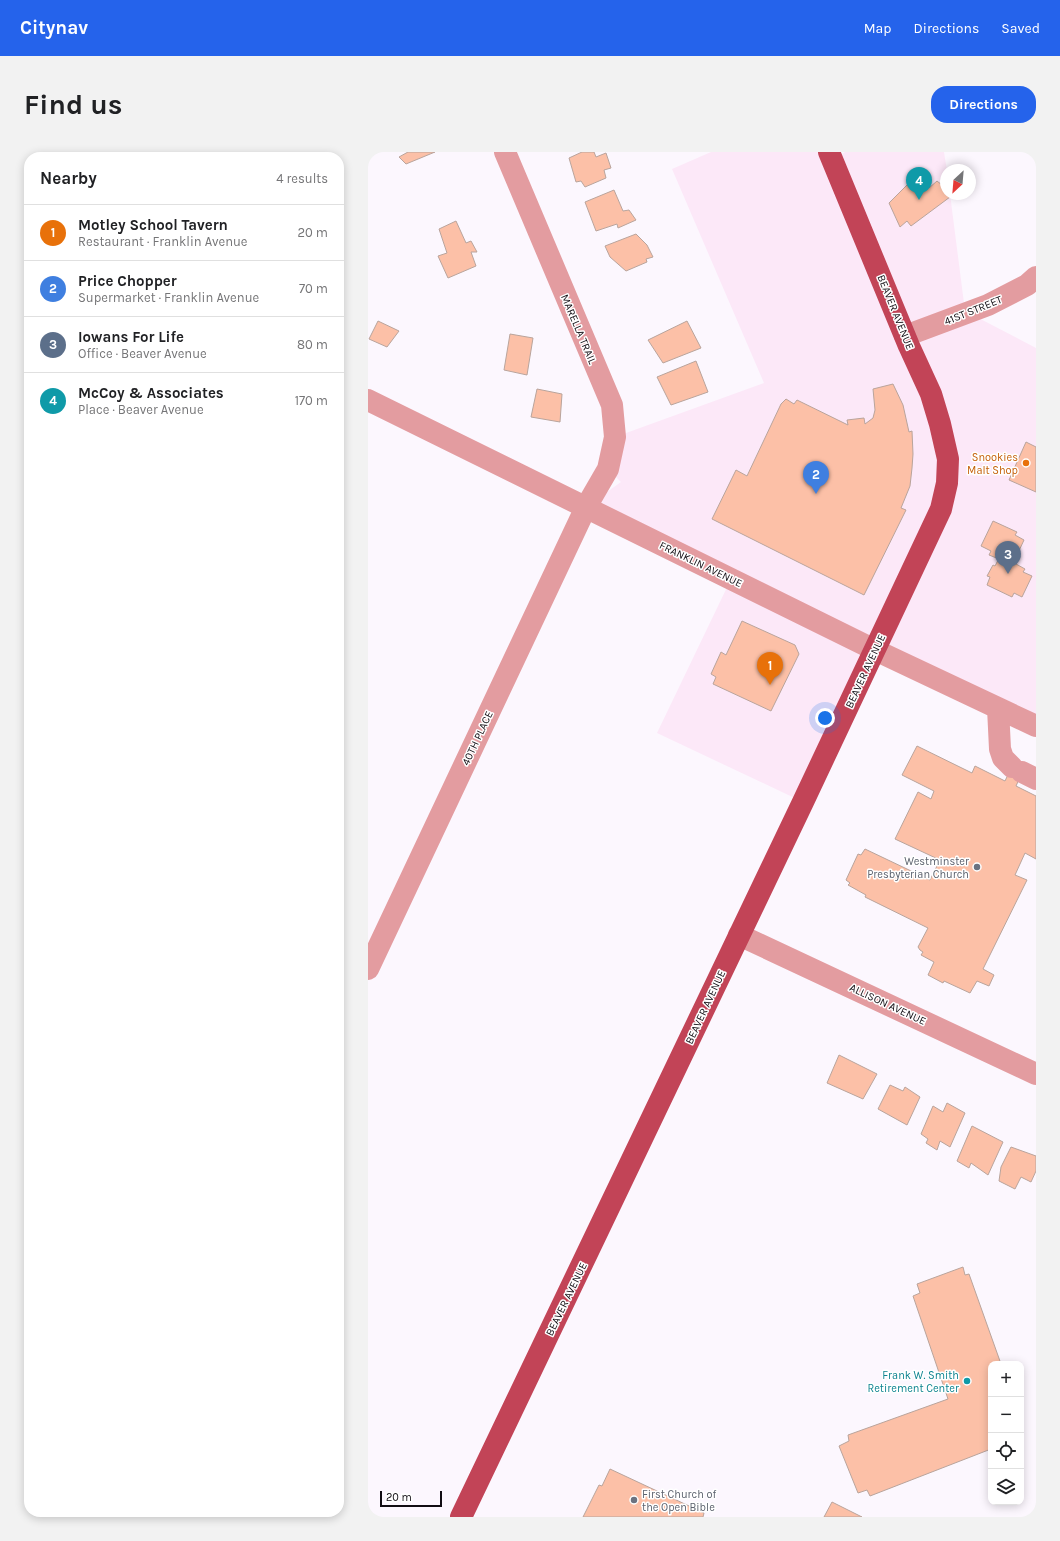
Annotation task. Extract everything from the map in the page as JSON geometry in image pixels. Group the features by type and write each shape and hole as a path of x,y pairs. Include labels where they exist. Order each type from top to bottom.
{"main road":[{"name":"BEAVER AVENUE","path":"461,1517 740,935 941,509 947,485 948,459 931,394 905,336 829,152"}],"street":[{"name":"MARELLA TRAIL","path":"505,152 612,405 615,437 608,468 586,507"},
{"name":"41ST STREET","path":"905,336 988,305 1027,285 1036,277"},
{"name":"FRANKLIN AVENUE","path":"368,400 875,650 1036,726"},
{"name":"40TH PLACE","path":"368,969 586,507"},
{"path":"998,708 1000,749 1003,758 1023,773"},
{"name":"ALLISON AVENUE","path":"740,935 1036,1074"}],"shaded area":[{"path":"711,152 830,152 833,161 845,152 944,152 946,164 940,164 940,200 951,200 965,311 1036,348 1036,726 875,650 803,802 657,733 731,579 586,507 621,482 608,469 615,437 764,383 672,169"}],"building":[{"path":"408,152 435,152 406,164 399,157"},
{"path":"582,152 594,152 596,157 606,153 611,168 604,170 606,178 585,187 581,181 576,182 569,158"},
{"path":"914,178 929,188 937,181 940,183 940,200 946,200 911,226 907,221 900,227 889,203"},
{"path":"614,190 623,211 629,210 636,220 618,228 617,224 596,231 585,202"},
{"path":"456,221 466,243 471,241 477,252 471,252 476,266 448,278 438,256 447,253 439,229"},
{"path":"636,234 647,245 653,257 646,259 647,262 626,271 610,257 605,246"},
{"path":"378,321 399,331 387,347 369,339"},
{"path":"687,321 701,348 663,363 648,340"},
{"path":"510,334 533,338 527,375 504,370"},
{"path":"696,361 708,392 671,405 657,377"},
{"path":"893,384 903,405 909,432 912,431 913,454 910,486 901,508 906,510 864,595 712,519 736,470 747,476 781,404 786,399 794,404 797,400 848,425 847,420 864,418 865,424 873,418 875,410 873,389"},
{"path":"537,389 562,394 560,422 531,417"},
{"name":"Snookies Malt Shop","path":"1026,442 1036,447 1036,492 1009,480"},
{"path":"993,521 1017,532 1015,535 1024,540 1017,555 1004,549 999,559 989,555 991,551 981,546"},
{"path":"1004,549 1020,556 1016,564 1025,569 1023,572 1032,576 1022,597 1014,593 1012,597 987,585 990,577 987,576 993,565 995,566"},
{"path":"742,621 795,645 799,654 771,711 713,684 716,677 711,674 721,652 726,655"},
{"name":"Westminster Presbyterian Church","path":"917,746 972,773 975,766 1005,781 1015,760 1026,764 1016,786 1036,796 1036,859 1025,853 1015,875 1027,880 983,969 994,975 989,986 977,981 970,993 944,981 943,983 928,975 934,962 921,955 923,952 918,947 928,928 865,897 866,895 848,885 850,883 846,880 858,854 861,855 865,849 930,880 940,860 895,839 918,792 931,799 934,791 902,775"},
{"path":"839,1055 877,1074 863,1099 827,1083"},
{"path":"890,1085 903,1091 905,1087 920,1097 907,1125 878,1109"},
{"path":"947,1103 965,1113 950,1147 940,1141 937,1150 926,1143 928,1139 921,1134 933,1106 943,1112"},
{"path":"972,1126 1003,1142 988,1175 971,1163 969,1168 957,1161"},
{"path":"1011,1147 1036,1156 1036,1171 1031,1182 1021,1177 1015,1189 999,1181 1001,1167"},
{"name":"Frank W. Smith Retirement Center","path":"963,1267 965,1275 969,1274 1000,1361 988,1361 988,1450 870,1496 867,1490 858,1493 839,1446 849,1441 848,1435 948,1399 913,1296 920,1293 917,1284"},
{"name":"First Church of the Open Bible","path":"610,1469 704,1513 703,1517 583,1517 599,1485 602,1486"},
{"path":"832,1502 862,1517 824,1517"}],"place":[{"name":"McCoy & Associates","path":"919,200"},
{"name":"Snookies Malt Shop","path":"1026,463"},
{"name":"Price Chopper","path":"816,494"},
{"name":"Iowans For Life","path":"1008,574"},
{"name":"Motley School Tavern","path":"770,685"},
{"name":"Westminster Presbyterian Church","path":"977,867"},
{"name":"Frank W. Smith Retirement Center","path":"967,1381"},
{"name":"First Church of the Open Bible","path":"634,1500"}]}
